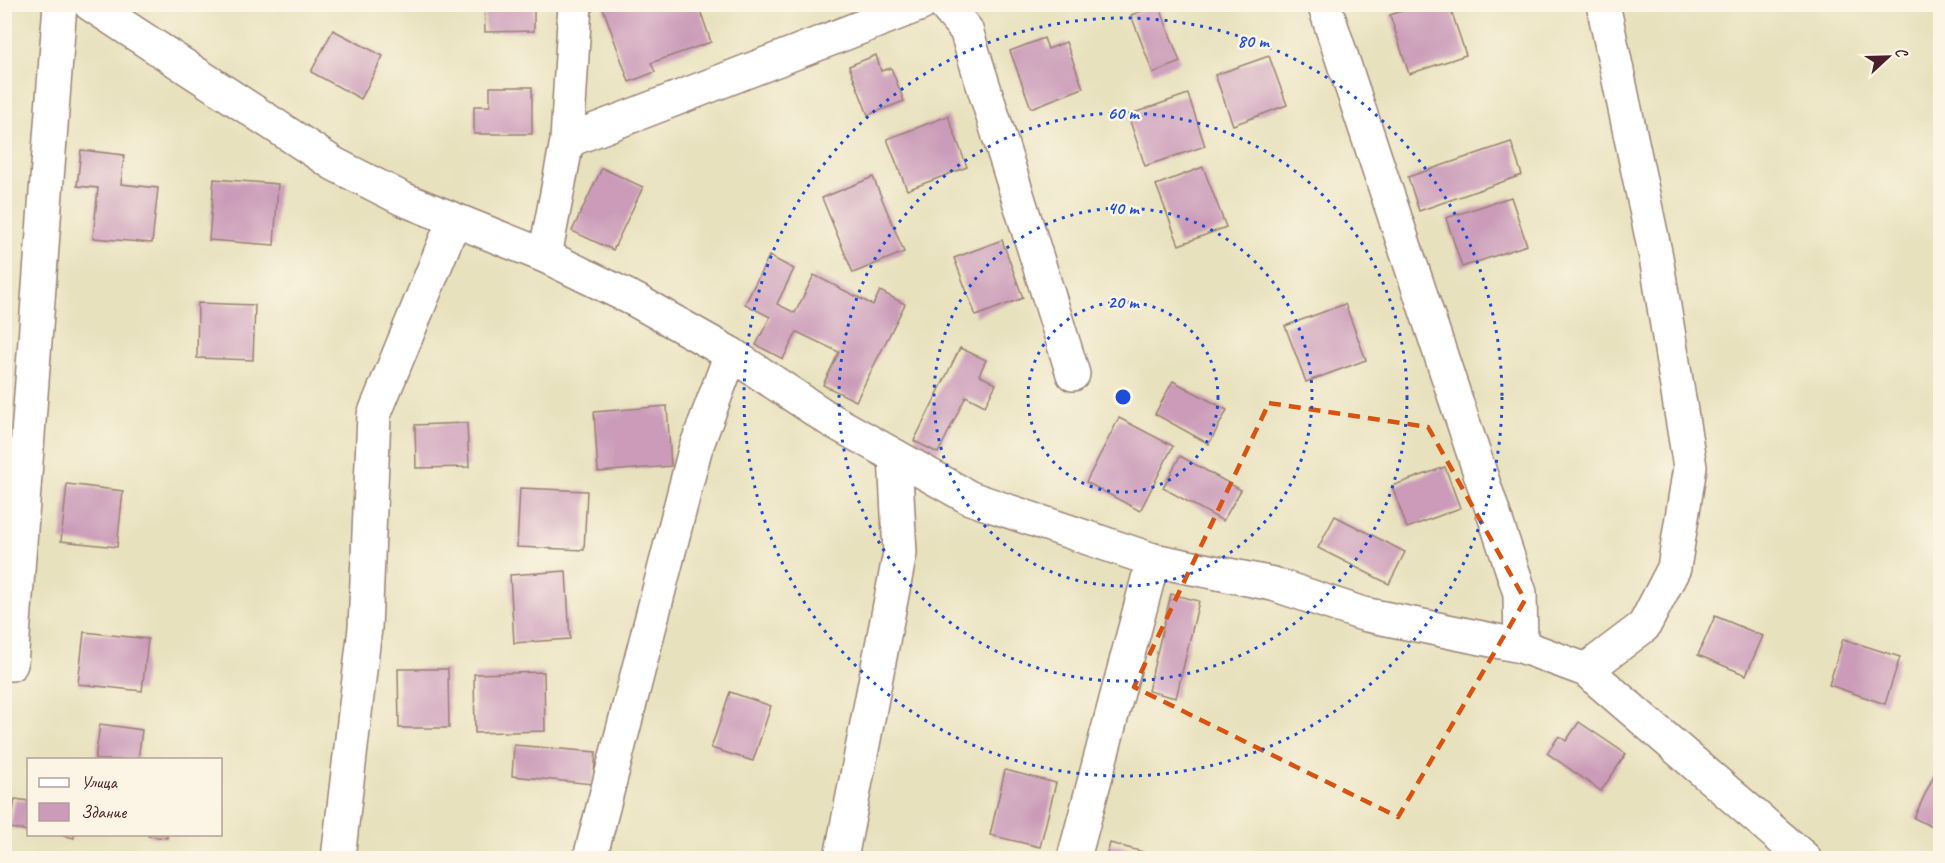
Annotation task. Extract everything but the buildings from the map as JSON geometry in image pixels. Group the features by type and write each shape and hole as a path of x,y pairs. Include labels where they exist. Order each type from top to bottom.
{"street":[{"path":"11,664 60,4"},
{"path":"90,4 334,164 403,199 545,256 637,301 730,354 830,419 970,498 1153,560 1274,584 1363,614 1521,646 1586,670 1804,858"},
{"path":"545,256 567,141 575,4"},
{"path":"567,141 921,4"},
{"path":"944,4 966,30 1073,374"},
{"path":"1324,4 1520,593 1521,646"},
{"path":"1586,670 1644,626 1674,568 1690,467 1656,257 1603,4"},
{"path":"339,858 365,628 374,416 454,220"},
{"path":"590,858 695,450 730,354"},
{"path":"841,858 900,553 895,456"},
{"path":"1074,858 1153,560"}],"highlighted area":[{"path":"1269,403 1428,427 1525,600 1398,817 1134,687"}]}
